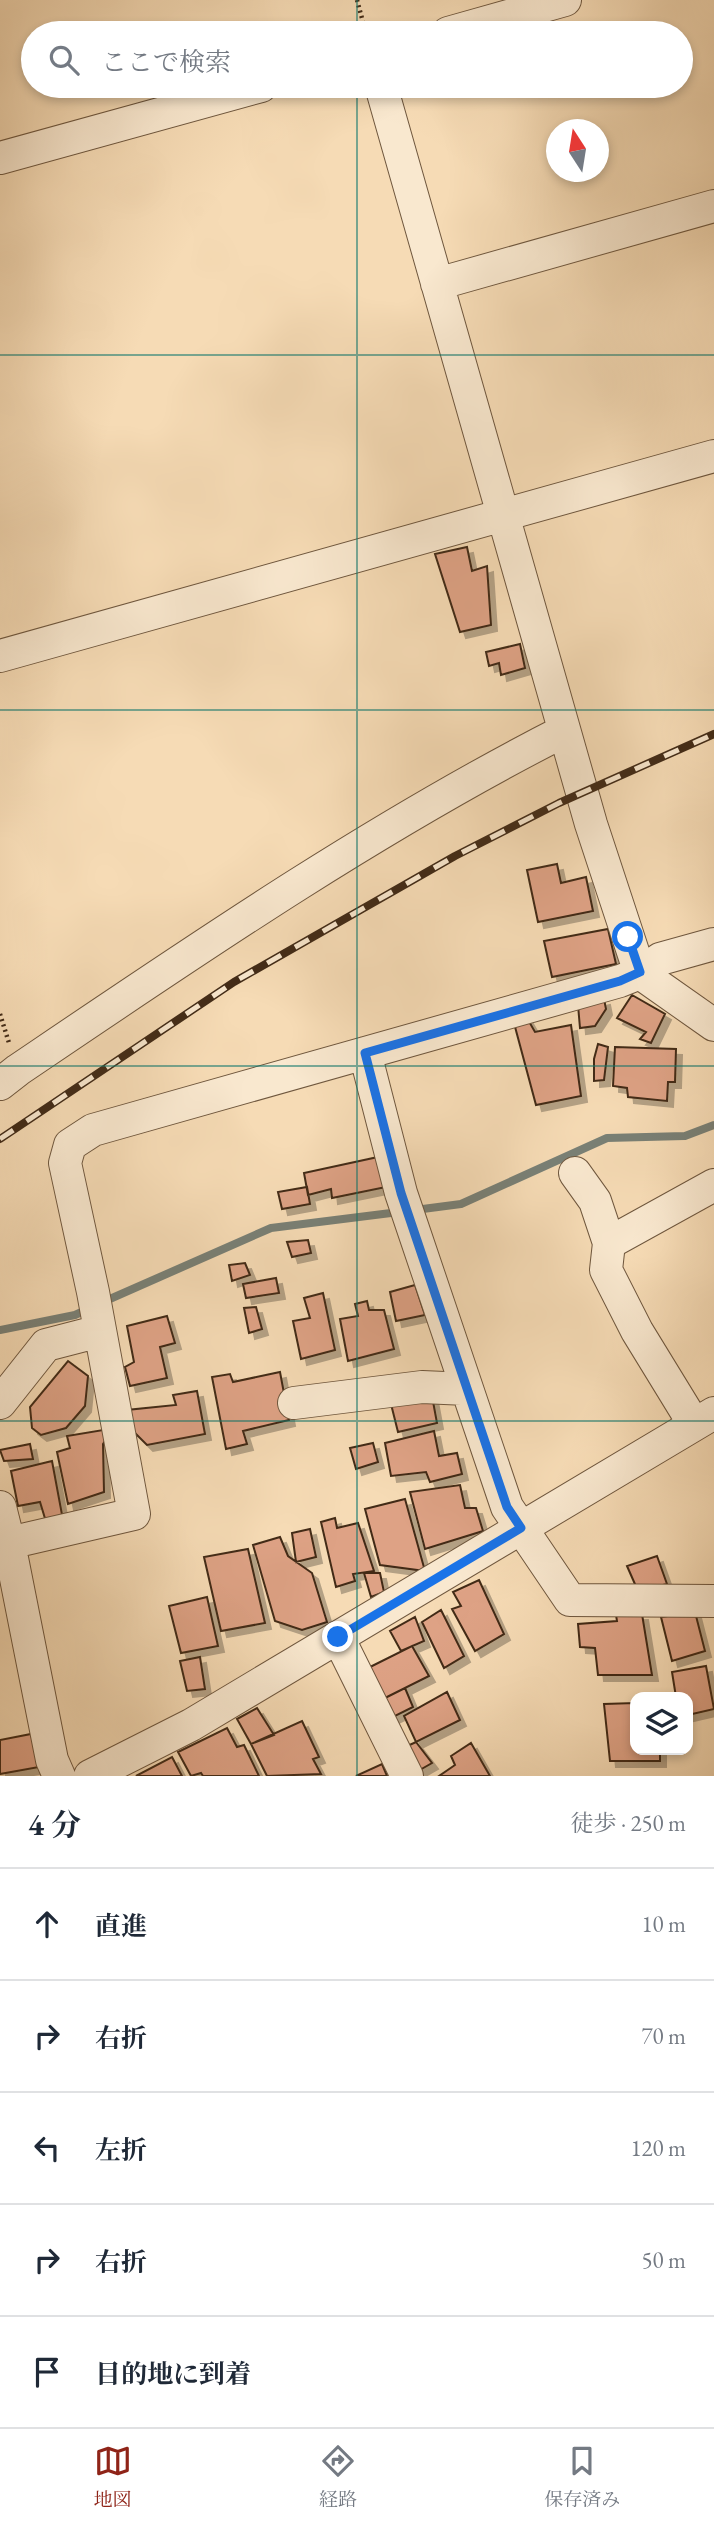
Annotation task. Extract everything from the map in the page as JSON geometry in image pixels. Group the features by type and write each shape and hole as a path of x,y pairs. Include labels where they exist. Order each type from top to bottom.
{"street":[{"path":"491,21 565,0"},
{"path":"0,158 218,98"},
{"path":"384,98 591,824 640,972 714,1025"},
{"path":"437,285 714,206"},
{"path":"0,656 714,456"},
{"path":"0,1084 161,973 391,827 489,769 564,731"},
{"path":"9,1544 134,1514 65,1163 70,1145 93,1130 620,981 660,959 714,944"},
{"path":"365,1053 401,1193 507,1507 570,1600 714,1601"},
{"path":"90,1776 191,1725 704,1418 637,1331 606,1270 609,1243 595,1201 575,1173"},
{"path":"609,1243 714,1185"},
{"path":"0,1404 46,1345 100,1331"},
{"path":"294,1403 422,1387 467,1389"},
{"path":"0,1507 52,1760 59,1776"},
{"path":"338,1637 407,1776"}],"path":[{"path":"357,0 363,21"}],"building":[{"path":"467,547 472,571 487,566 491,625 460,632 435,554"},
{"path":"520,644 525,668 501,675 499,663 489,666 486,652"},
{"path":"557,864 561,883 586,877 593,911 538,922 527,870"},
{"path":"608,929 616,964 552,977 544,941"},
{"path":"632,995 665,1014 651,1043 640,1039 646,1032 617,1018"},
{"path":"604,999 606,1009 595,1026 580,1028 578,1005"},
{"path":"527,1018 535,1032 571,1025 581,1096 536,1105 514,1023"},
{"path":"598,1044 608,1047 604,1080 594,1081 594,1059"},
{"path":"615,1047 676,1049 675,1082 668,1082 667,1101 628,1097 627,1088 613,1086"},
{"path":"378,1157 386,1187 332,1198 331,1189 308,1195 304,1173"},
{"path":"307,1187 310,1204 282,1209 278,1192"},
{"path":"308,1240 311,1253 292,1257 287,1242"},
{"path":"245,1263 250,1275 232,1281 229,1265"},
{"path":"276,1278 279,1293 246,1298 243,1284"},
{"path":"415,1285 425,1315 396,1321 390,1292"},
{"path":"323,1293 335,1350 301,1359 293,1321 310,1318 304,1298"},
{"path":"367,1301 369,1310 384,1310 394,1349 348,1361 340,1319 358,1316 355,1304"},
{"path":"256,1307 262,1329 249,1333 244,1308"},
{"path":"167,1316 175,1343 160,1347 167,1378 130,1386 125,1367 134,1362 127,1326"},
{"path":"68,1361 88,1376 85,1406 66,1428 41,1435 32,1428 30,1407"},
{"path":"280,1372 289,1420 243,1431 247,1444 226,1449 212,1377 230,1374 233,1382"},
{"path":"197,1391 205,1434 147,1445 131,1429 127,1410 176,1405 173,1395"},
{"path":"432,1396 437,1423 398,1432 391,1404"},
{"path":"103,1430 107,1438 103,1444 104,1492 68,1504 57,1452 70,1448 67,1436"},
{"path":"434,1431 439,1456 457,1453 462,1474 430,1482 426,1472 391,1476 385,1443"},
{"path":"373,1443 378,1462 356,1469 350,1448"},
{"path":"30,1444 33,1459 4,1461 0,1450"},
{"path":"52,1461 63,1520 47,1525 40,1502 18,1506 11,1471"},
{"path":"460,1485 465,1508 476,1508 483,1531 425,1549 410,1492"},
{"path":"405,1499 425,1571 380,1565 365,1509"},
{"path":"335,1518 337,1528 358,1523 374,1571 353,1574 355,1581 336,1587 321,1522"},
{"path":"310,1529 316,1557 296,1562 292,1533"},
{"path":"280,1537 288,1556 312,1573 327,1622 302,1630 275,1621 253,1545"},
{"path":"248,1549 265,1623 221,1631 204,1557"},
{"path":"657,1556 667,1584 638,1591 627,1566"},
{"path":"364,1573 380,1573 384,1592 371,1597"},
{"path":"479,1580 504,1634 475,1651 452,1609 461,1606 453,1592"},
{"path":"207,1597 218,1646 181,1653 169,1606"},
{"path":"441,1610 464,1656 444,1668 422,1622"},
{"path":"695,1612 705,1651 672,1661 661,1617"},
{"path":"642,1614 652,1675 598,1675 595,1648 580,1647 578,1624 617,1621 616,1615"},
{"path":"415,1617 424,1641 401,1651 390,1631"},
{"path":"412,1646 429,1676 385,1698 368,1668"},
{"path":"200,1657 205,1689 187,1691 180,1661"},
{"path":"706,1666 714,1709 693,1714 693,1692 675,1692 672,1672"},
{"path":"405,1688 413,1707 393,1717 385,1698"},
{"path":"447,1692 460,1720 416,1742 404,1716"},
{"path":"630,1703 630,1755 660,1755 660,1761 610,1761 604,1704"},
{"path":"257,1708 274,1735 251,1744 237,1719"},
{"path":"302,1721 319,1757 313,1759 321,1774 267,1776 251,1744"},
{"path":"227,1728 237,1747 244,1745 259,1776 203,1776 201,1773 191,1776 178,1752"},
{"path":"31,1734 39,1767 0,1774 0,1740"},
{"path":"416,1742 432,1763 418,1771 403,1748"},
{"path":"471,1743 490,1776 439,1776 455,1765 451,1756"},
{"path":"172,1757 182,1776 136,1776"},
{"path":"382,1764 387,1776 356,1776"}],"waterway":[{"path":"415,1210 461,1204 607,1138 685,1136 714,1125"},
{"path":"103,1302 271,1228 399,1212"},
{"path":"0,1330 75,1315 88,1309"}],"railway":[{"path":"0,1139 234,982 455,856 559,803 714,734"}],"route":[{"path":"338,1637 521,1528 507,1507 401,1193 365,1053 620,981 640,972 628,937"}]}
